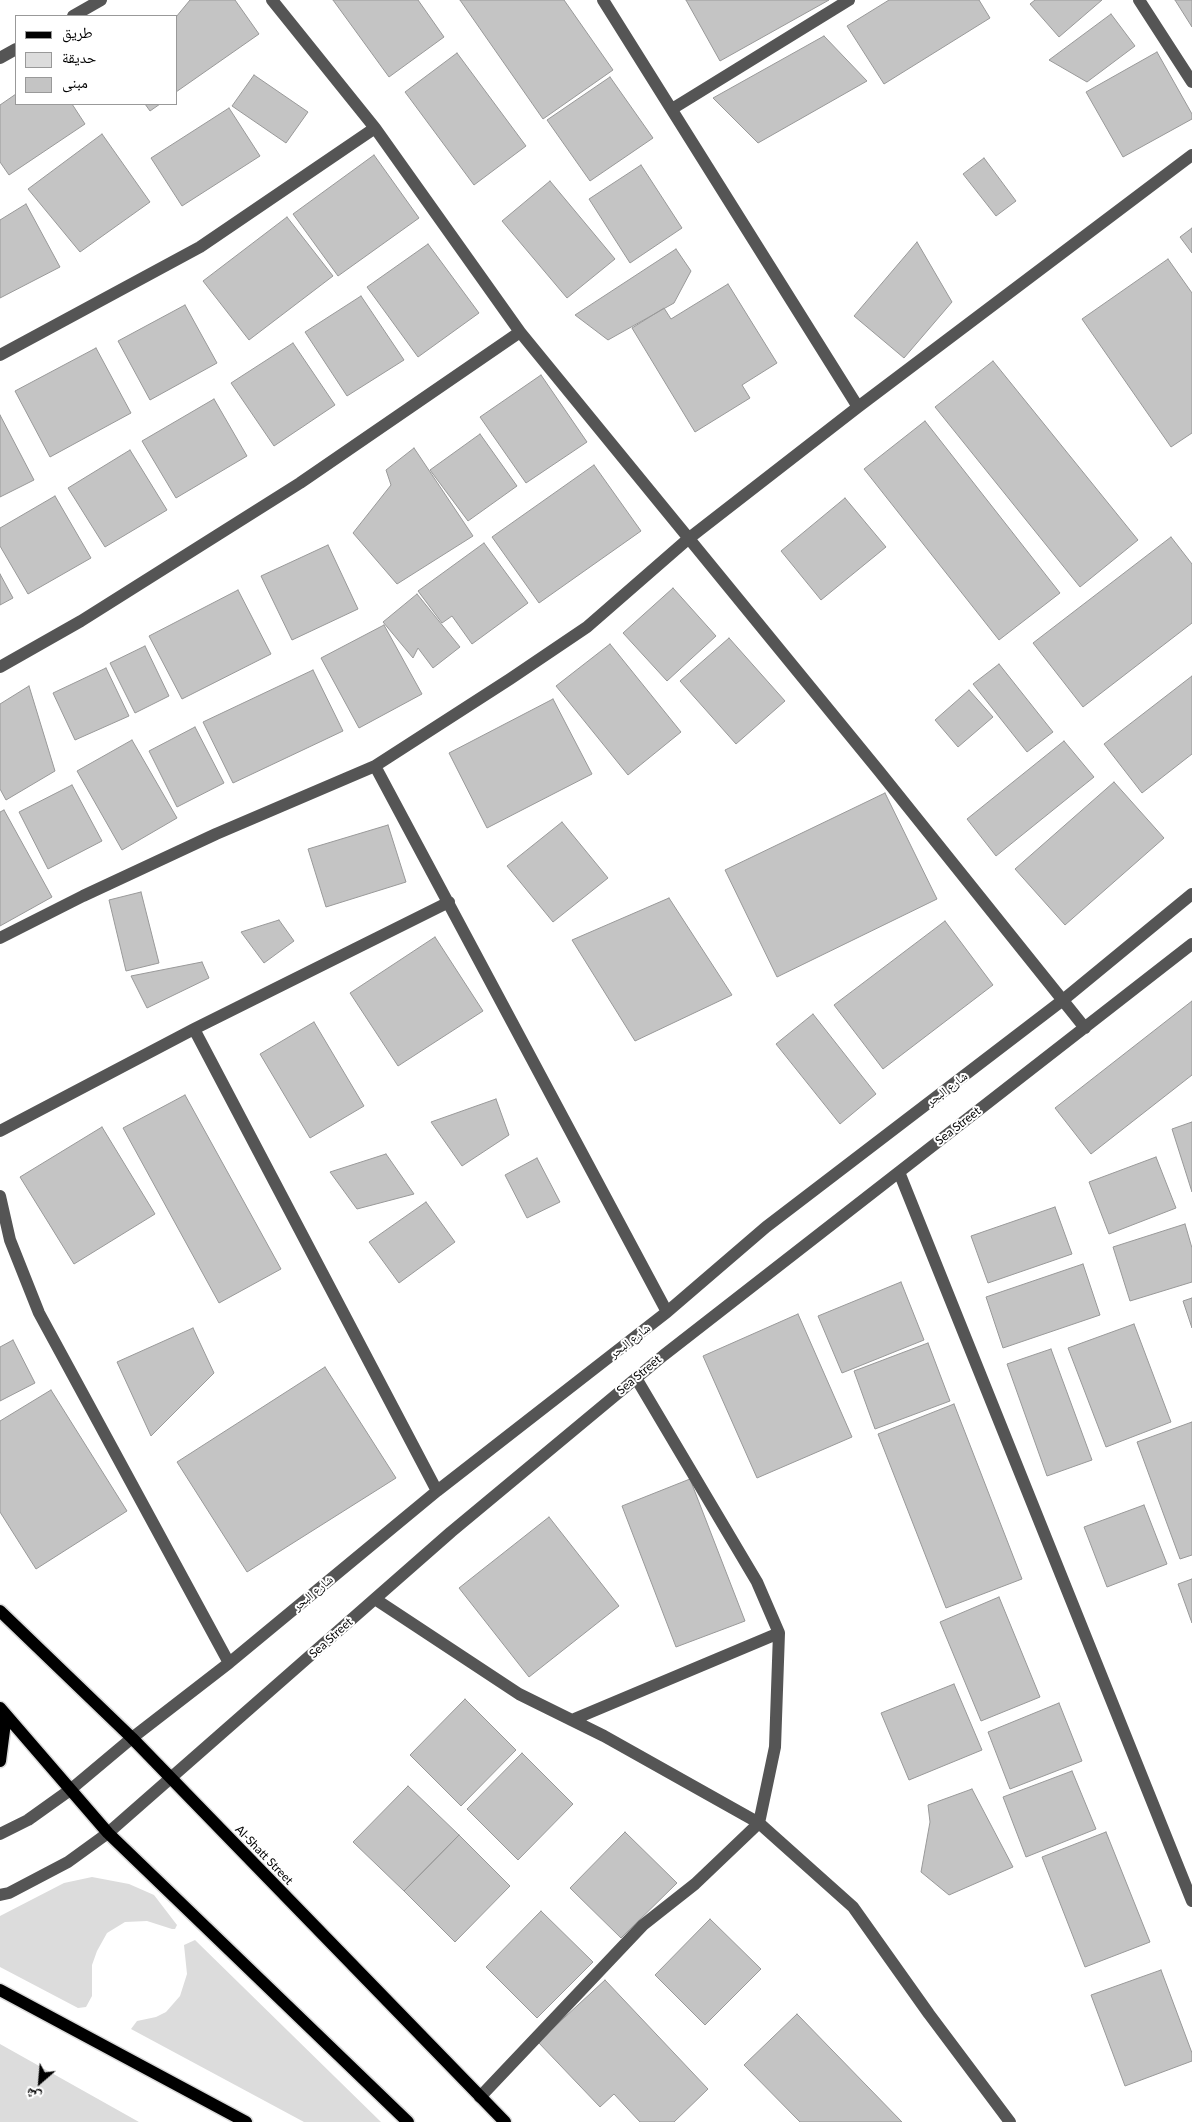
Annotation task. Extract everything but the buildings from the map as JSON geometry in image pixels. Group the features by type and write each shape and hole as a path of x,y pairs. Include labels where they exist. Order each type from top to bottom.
{"main road":[{"name":"Al-Shatt Street","path":"0,1611 132,1738 505,2122"},
{"path":"0,1761 3,1711"},
{"path":"3,1711 108,1833 408,2122"},
{"path":"0,1990 246,2122"}],"street":[{"path":"75,15 101,0"},
{"path":"272,0 375,128 520,332 879,771 1085,1028"},
{"path":"603,0 858,407"},
{"path":"672,109 849,0"},
{"path":"1139,0 1192,82"},
{"path":"0,58 15,50"},
{"path":"0,355 200,247 375,128"},
{"path":"0,938 82,896 216,834 375,766 587,627 688,539 858,407 1192,155"},
{"path":"0,667 80,621 300,483 520,332"},
{"path":"375,766 667,1312"},
{"name":"شارع البحر","path":"0,1834 28,1820 70,1790 132,1738 229,1663 437,1491 667,1312 766,1227 1063,1000 1192,894"},
{"path":"0,1131 194,1029 449,902"},
{"name":"Sea Street","path":"0,1895 9,1893 68,1862 108,1833 451,1532 636,1378 782,1261 1192,944"},
{"path":"194,1029 437,1491"},
{"path":"899,1172 1192,1901"},
{"path":"0,1196 10,1240 39,1313 229,1663"},
{"path":"480,2097 643,1925 695,1884 759,1823 775,1747 779,1633 757,1582 636,1378"},
{"path":"375,1599 519,1694 604,1736 759,1823 853,1906 928,2014 1010,2122"},
{"path":"572,1720 779,1633"}],"green space":[{"path":"92,1877 129,1884 154,1895 177,1925 175,1929 172,1929 147,1921 125,1922 107,1933 92,1965 92,1996 86,2007 78,2008 0,1967 0,1916 64,1883"},
{"path":"195,1940 381,2122 304,2122 131,2029 137,2021 156,2017 166,2012 180,1996 187,1974 184,1945"},
{"path":"0,2044 139,2122 0,2122"}]}
